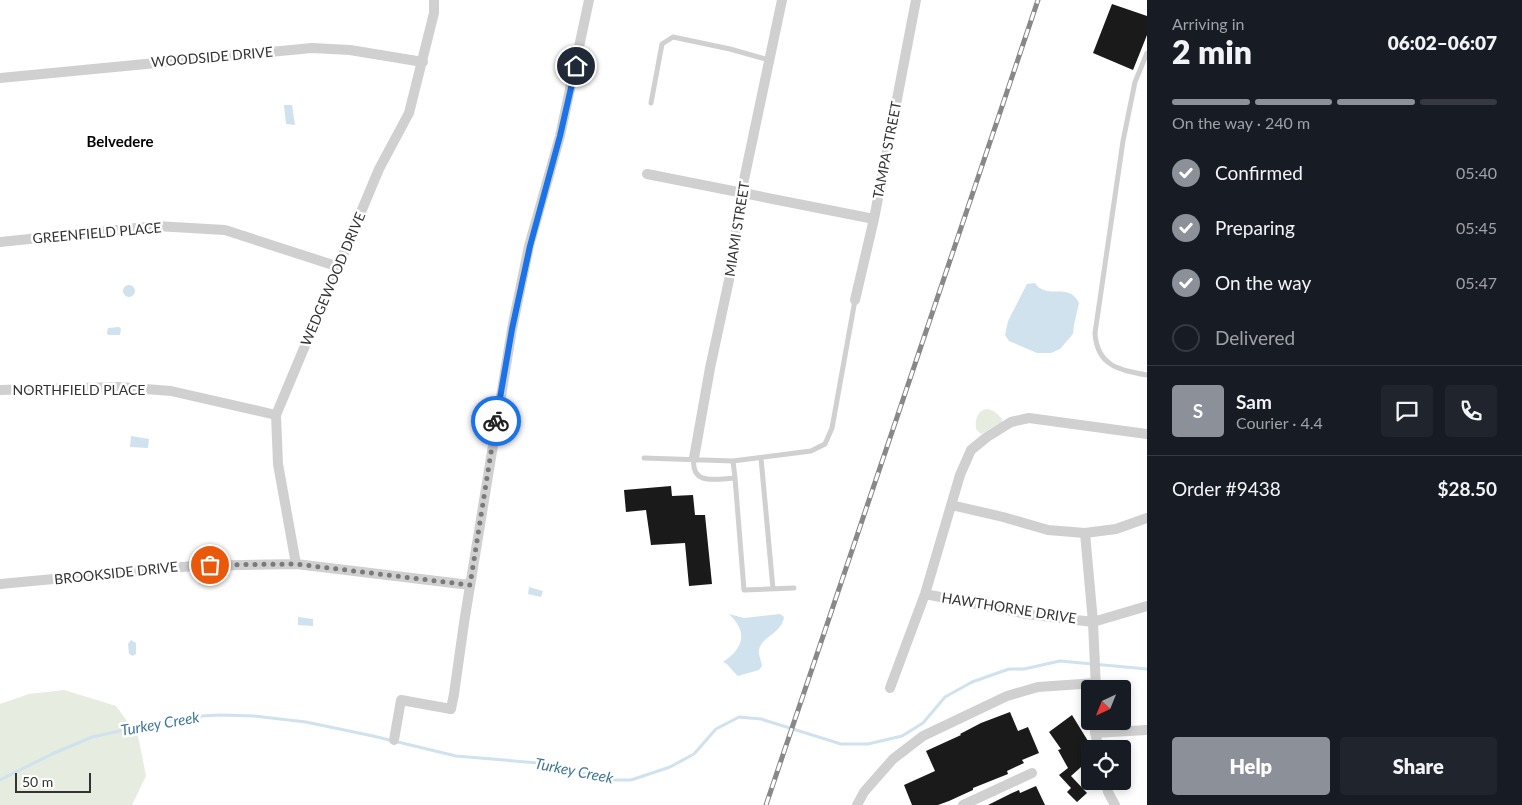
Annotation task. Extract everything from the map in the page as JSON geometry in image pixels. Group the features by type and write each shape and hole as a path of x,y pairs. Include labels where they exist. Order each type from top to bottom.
{"street":[{"name":"WEDGEWOOD DRIVE","path":"296,564 278,464 276,415 379,169 409,113 434,13 434,0"},
{"path":"394,740 401,700 451,708 512,329 530,246 560,136 589,0"},
{"name":"MIAMI STREET","path":"694,458 710,368 729,280 741,194 782,0"},
{"name":"TAMPA STREET","path":"855,300 874,219 916,0"},
{"name":"WOODSIDE DRIVE","path":"0,78 312,48 350,50 423,62"},
{"path":"647,174 874,219"},
{"name":"GREENFIELD PLACE","path":"0,242 156,226 225,230 339,267"},
{"name":"NORTHFIELD PLACE","path":"0,390 120,387 171,391 276,415"},
{"name":"HAWTHORNE DRIVE","path":"890,688 925,594 960,475 971,450 1011,422 1029,418 1147,434"},
{"path":"951,505 1048,530 1085,533 1116,529 1147,518"},
{"name":"HAWTHORNE DRIVE","path":"1085,533 1096,680"},
{"name":"BROOKSIDE DRIVE","path":"0,584 194,566 296,564 470,585"},
{"name":"HAWTHORNE DRIVE","path":"925,594 1027,614 1093,622 1147,606"},
{"path":"857,805 864,792 893,759 923,736 1007,696 1038,687 1081,683"},
{"path":"1097,740 1095,733 1147,730"},
{"path":"963,805 1032,773"},
{"path":"1108,790 1115,805"}],"lane":[{"path":"651,103 662,44 673,37 770,60"},
{"path":"1147,53 1134,82 1123,141 1096,333 1097,347 1106,360 1115,367 1147,375"},
{"path":"644,458 694,458 733,461 811,452 825,444 832,428 855,300"},
{"path":"694,458 693,468 696,474 705,480 735,478"},
{"path":"761,458 773,589"},
{"path":"733,461 744,590 794,588"}],"shaded area":[{"path":"987,409 997,413 1002,422 981,434 976,429 976,419 981,412"},
{"path":"64,690 116,706 138,736 146,776 132,805 0,805 0,704 29,694"}],"water":[{"path":"284,105 292,105 295,125 286,124"},
{"path":"1035,283 1045,291 1069,293 1079,303 1073,334 1060,349 1051,353 1037,353 1009,341 1005,335 1008,321 1027,284"},
{"path":"129,285 135,291 129,297 123,291"},
{"path":"119,327 121,329 120,335 108,335 108,328"},
{"path":"131,436 149,439 148,448 130,447"},
{"path":"529,587 543,591 541,597 528,594"},
{"path":"729,614 744,618 780,614 784,617 779,628 759,648 762,666 759,670 738,676 723,662 735,651 741,640 739,627"},
{"path":"298,617 313,619 313,626 298,625"},
{"path":"131,640 136,643 136,654 133,656 129,654 128,644"}],"building":[{"path":"1112,4 1147,16 1147,35 1133,70 1093,53"},
{"path":"671,486 672,496 693,495 695,515 705,515 712,584 689,586 685,543 651,545 646,510 626,512 624,490"},
{"path":"1010,712 1018,731 1028,727 1039,753 1022,760 1024,763 1007,771 1008,774 973,788 973,790 949,801 938,805 912,805 904,785 935,771 926,751 961,735 981,723"},
{"path":"1072,715 1087,740 1081,740 1081,767 1071,776 1081,787 1081,790 1087,793 1077,802 1067,792 1071,788 1059,775 1068,768 1058,750 1061,749 1049,732"},
{"path":"1036,786 1045,805 988,805 1019,790 1020,793"}],"waterway":[{"name":"Turkey Creek","path":"0,780 52,754 92,737 183,717 221,715 254,716 306,722 456,756 550,764 606,780 631,780 670,767 694,754 716,729 739,717 761,719 841,744 868,744 902,736 923,723 945,697 972,682 1009,669 1024,669 1060,661 1147,669"}],"railway":[{"path":"766,805 1038,0"}],"way so far":[{"path":"210,565 296,564 470,585 496,421"}],"district":[{"name":"Belvedere","path":"120,142"}],"route":[{"path":"496,421 512,329 530,246 560,136 576,66"}]}
